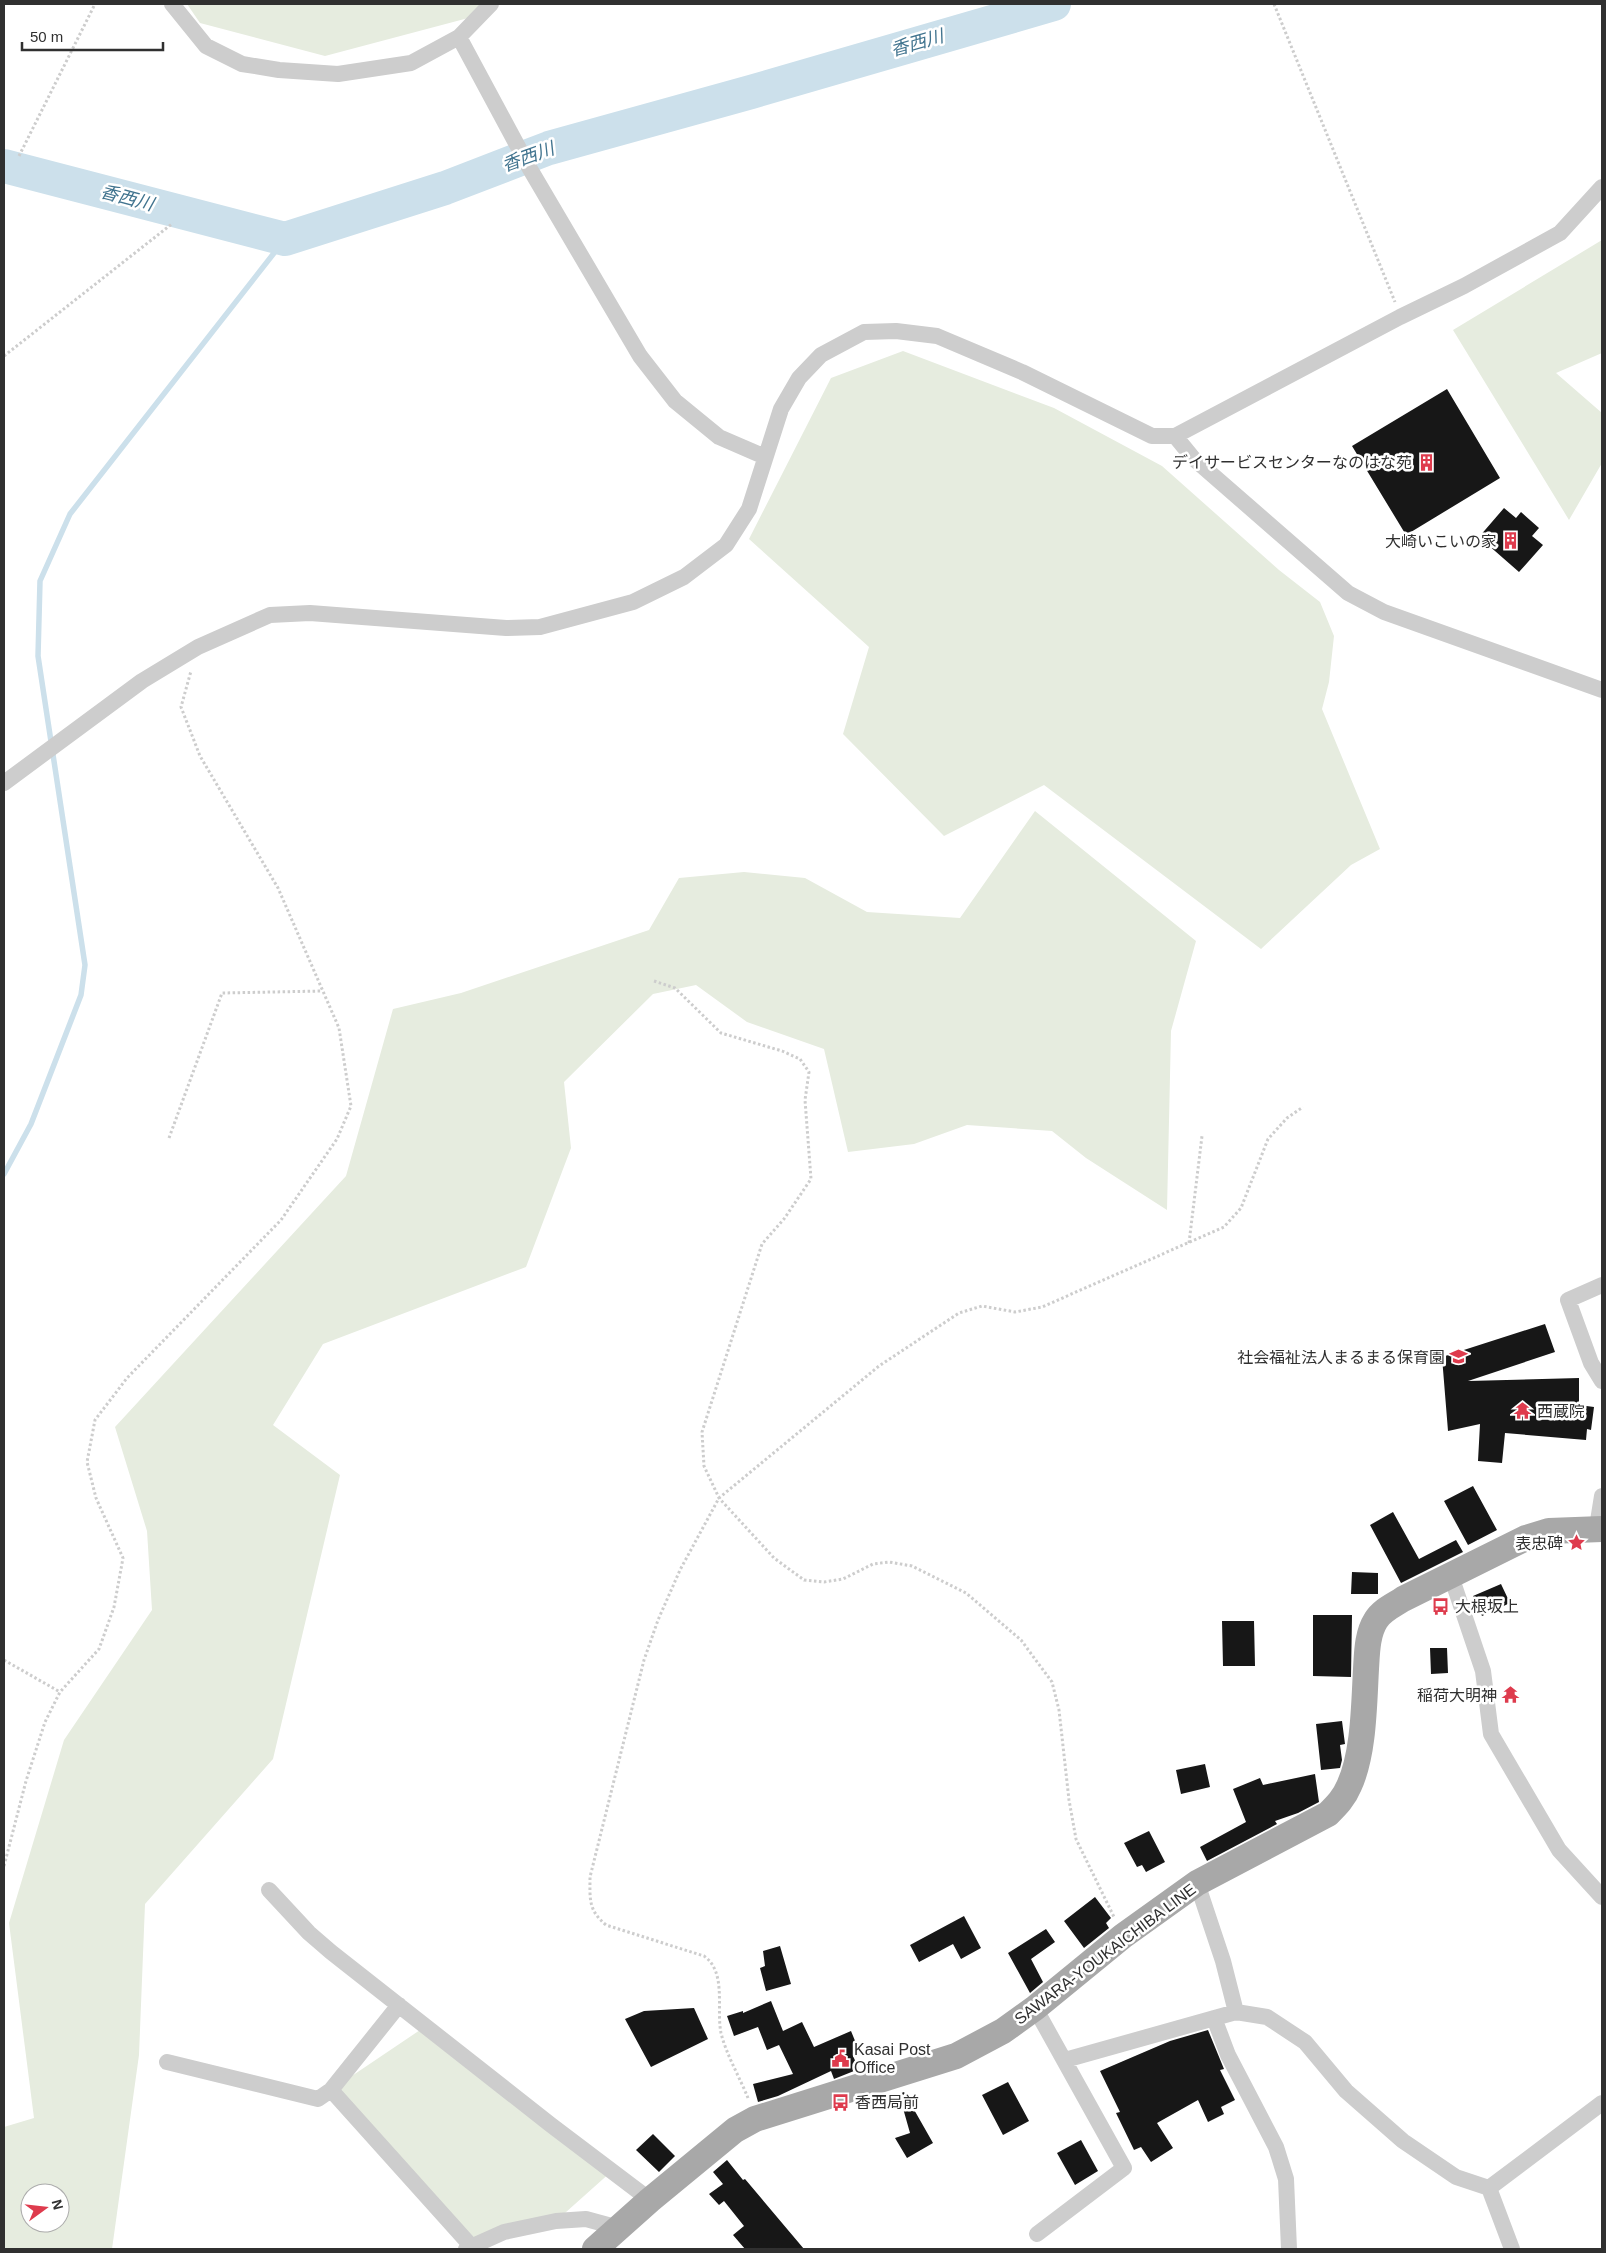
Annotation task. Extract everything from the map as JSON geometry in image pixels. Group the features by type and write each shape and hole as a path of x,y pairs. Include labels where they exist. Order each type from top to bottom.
{"main road":[{"name":"SAWARA-YOUKAICHIBA LINE","path":"595,2249 650,2200 735,2130 755,2119 956,2056 1003,2031 1036,2008 1123,1936 1197,1883 1328,1814 1342,1800 1350,1785 1356,1765 1362,1724 1368,1648 1376,1620 1384,1611 1403,1599 1526,1538 1550,1531 1600,1528"}],"street":[{"path":"172,4 206,46 242,64 280,70 338,74 411,63 459,37 491,4"},
{"path":"459,37 530,169 640,356 675,401 720,437 765,457"},
{"path":"4,783 142,681 198,647 270,615 310,613 506,628 540,627 633,602 684,577 726,545 749,509 781,409 800,378 821,355 864,332 896,330 937,336 1022,372 1152,436 1175,436 1400,316 1464,286 1560,233 1602,187"},
{"path":"1175,436 1193,458 1348,593 1384,612 1602,690"},
{"path":"1602,1285 1568,1300 1591,1363 1602,1381"},
{"path":"1600,1528 1602,1496"},
{"path":"1451,1576 1483,1671 1491,1734 1559,1850 1602,1897"},
{"path":"1197,1883 1223,1961 1236,2012"},
{"path":"270,1890 309,1933 551,2125 650,2200"},
{"path":"167,2062 318,2099 331,2090 399,2005"},
{"path":"1036,2008 1124,2168 1037,2234"},
{"path":"1065,2060 1236,2012 1268,2017 1305,2042 1346,2091 1403,2141 1456,2177 1489,2188"},
{"path":"1214,2018 1228,2055 1276,2147 1286,2179 1289,2249"},
{"path":"331,2090 469,2248 504,2232 556,2220 586,2219 620,2228"},
{"path":"1489,2188 1602,2103"},
{"path":"1489,2188 1512,2249"}],"path":[{"path":"19,156 95,4"},
{"path":"1274,4 1400,316"},
{"path":"4,356 173,223"},
{"path":"4,1866 28,1772 45,1722 60,1692 99,1649 114,1607 123,1558 96,1498 88,1462 95,1420 127,1378 280,1220 337,1139 351,1106 339,1028 278,888 200,756 181,708 198,647"},
{"path":"654,981 675,988 721,1033 782,1051 800,1059 808,1072 805,1100 811,1179 784,1219 762,1244 702,1432 704,1466 720,1498 774,1558 804,1580 824,1582 842,1579 873,1564 889,1562 912,1566 966,1594 1021,1640 1052,1682 1059,1710 1069,1800 1076,1839 1123,1936"},
{"path":"169,1138 222,993 322,991"},
{"path":"755,2119 722,2036 718,2006 718,1976 714,1965 704,1956 606,1925 595,1916 590,1901 590,1877 644,1660 658,1620 680,1570 720,1498 879,1366 959,1313 982,1306 1015,1312 1042,1307 1224,1227 1241,1208 1268,1139 1287,1118 1304,1107"},
{"path":"1189,1243 1202,1136"},
{"path":"4,1660 60,1692"}],"shaded area":[{"path":"187,4 486,4 472,17 325,56 200,23"},
{"path":"1602,240 1602,353 1556,373 1602,413 1602,463 1569,520 1453,330"},
{"path":"903,351 1054,408 1162,466 1279,570 1320,602 1334,636 1329,682 1322,709 1380,849 1351,865 1261,949 1044,785 944,836 843,734 869,647 749,539 831,378"},
{"path":"1035,811 1196,941 1171,1031 1167,1210 1086,1158 1052,1131 967,1125 914,1144 848,1152 824,1049 747,1022 696,985 653,994 564,1082 571,1148 526,1267 323,1344 273,1425 340,1475 273,1759 145,1904 139,2055 112,2249 4,2249 4,2127 34,2118 9,1923 64,1740 152,1610 147,1531 115,1427 346,1176 393,1009 461,993 649,930 679,878 744,872 805,878 867,912 960,918"},
{"path":"426,2026 612,2171 556,2221 472,2247 331,2090"}],"building":[{"name":"デイサービスセンターなのはな苑","path":"1447,389 1500,478 1406,535 1352,446"},
{"name":"大崎いこいの家","path":"1504,508 1516,518 1521,512 1539,528 1532,536 1543,545 1519,572 1479,537"},
{"path":"1545,1324 1555,1352 1468,1381 1579,1378 1579,1405 1594,1407 1591,1430 1587,1429 1586,1440 1505,1433 1502,1463 1478,1461 1480,1424 1448,1431 1442,1357"},
{"path":"1473,1486 1497,1530 1468,1545 1444,1501"},
{"path":"1393,1512 1419,1559 1456,1540 1463,1552 1401,1583 1370,1525"},
{"path":"1352,1572 1378,1573 1378,1594 1351,1594"},
{"path":"1501,1584 1510,1603 1482,1616 1473,1596"},
{"path":"1313,1615 1352,1615 1351,1677 1313,1676"},
{"path":"1222,1621 1254,1621 1255,1666 1223,1666"},
{"path":"1430,1648 1447,1648 1448,1673 1431,1674"},
{"path":"1342,1721 1345,1744 1340,1745 1342,1760 1340,1768 1321,1770 1316,1724"},
{"path":"1205,1764 1210,1787 1181,1794 1176,1770"},
{"path":"1315,1774 1319,1802 1298,1813 1275,1821 1277,1824 1207,1861 1200,1847 1246,1822 1233,1789 1260,1778 1263,1785"},
{"path":"1149,1831 1165,1862 1146,1872 1142,1865 1137,1867 1124,1843"},
{"path":"1095,1897 1111,1918 1106,1923 1109,1928 1084,1948 1064,1921"},
{"path":"964,1916 981,1948 961,1959 953,1944 919,1962 910,1945"},
{"path":"1046,1929 1055,1942 1031,1959 1043,1982 1030,1993 1008,1953"},
{"path":"780,1946 791,1984 766,1991 760,1968 765,1966 763,1951"},
{"path":"771,2001 783,2031 802,2022 814,2047 851,2031 860,2053 853,2056 859,2069 834,2079 831,2071 778,2096 758,2102 753,2084 793,2074 779,2045 767,2050 758,2027 734,2036 727,2016 743,2011 743,2013"},
{"path":"694,2008 708,2039 651,2067 625,2019 644,2011"},
{"path":"1208,2030 1224,2069 1220,2070 1235,2100 1221,2107 1224,2114 1208,2122 1198,2100 1157,2123 1173,2148 1151,2162 1141,2147 1134,2150 1116,2113 1120,2112 1100,2071 1170,2041"},
{"path":"1008,2082 1029,2121 1003,2135 982,2095"},
{"path":"904,2092 933,2143 907,2158 895,2138 910,2133 899,2094"},
{"path":"653,2134 675,2156 659,2172 636,2150"},
{"path":"1081,2140 1098,2171 1075,2185 1057,2153"},
{"path":"727,2160 804,2249 745,2249 733,2235 744,2226 724,2201 719,2205 709,2194 723,2184 713,2172"}],"waterway":[{"name":"香西川","path":"4,166 285,239 445,188 549,148 751,92 1054,4"},
{"path":"4,1174 31,1124 81,995 85,965 38,656 40,581 70,514 285,239"}],"place":[{"name":"デイサービスセンターなのはな苑","path":"1426,462"},
{"name":"大崎いこいの家","path":"1511,541"},
{"name":"社会福祉法人まるまる保育園","path":"1459,1357"},
{"name":"西蔵院","path":"1523,1411"},
{"name":"表忠碑","path":"1577,1543"},
{"name":"大根坂上","path":"1441,1606"},
{"name":"稲荷大明神","path":"1511,1695"},
{"name":"Kasai Post Office","path":"840,2058"},
{"name":"香西局前","path":"841,2102"}]}
